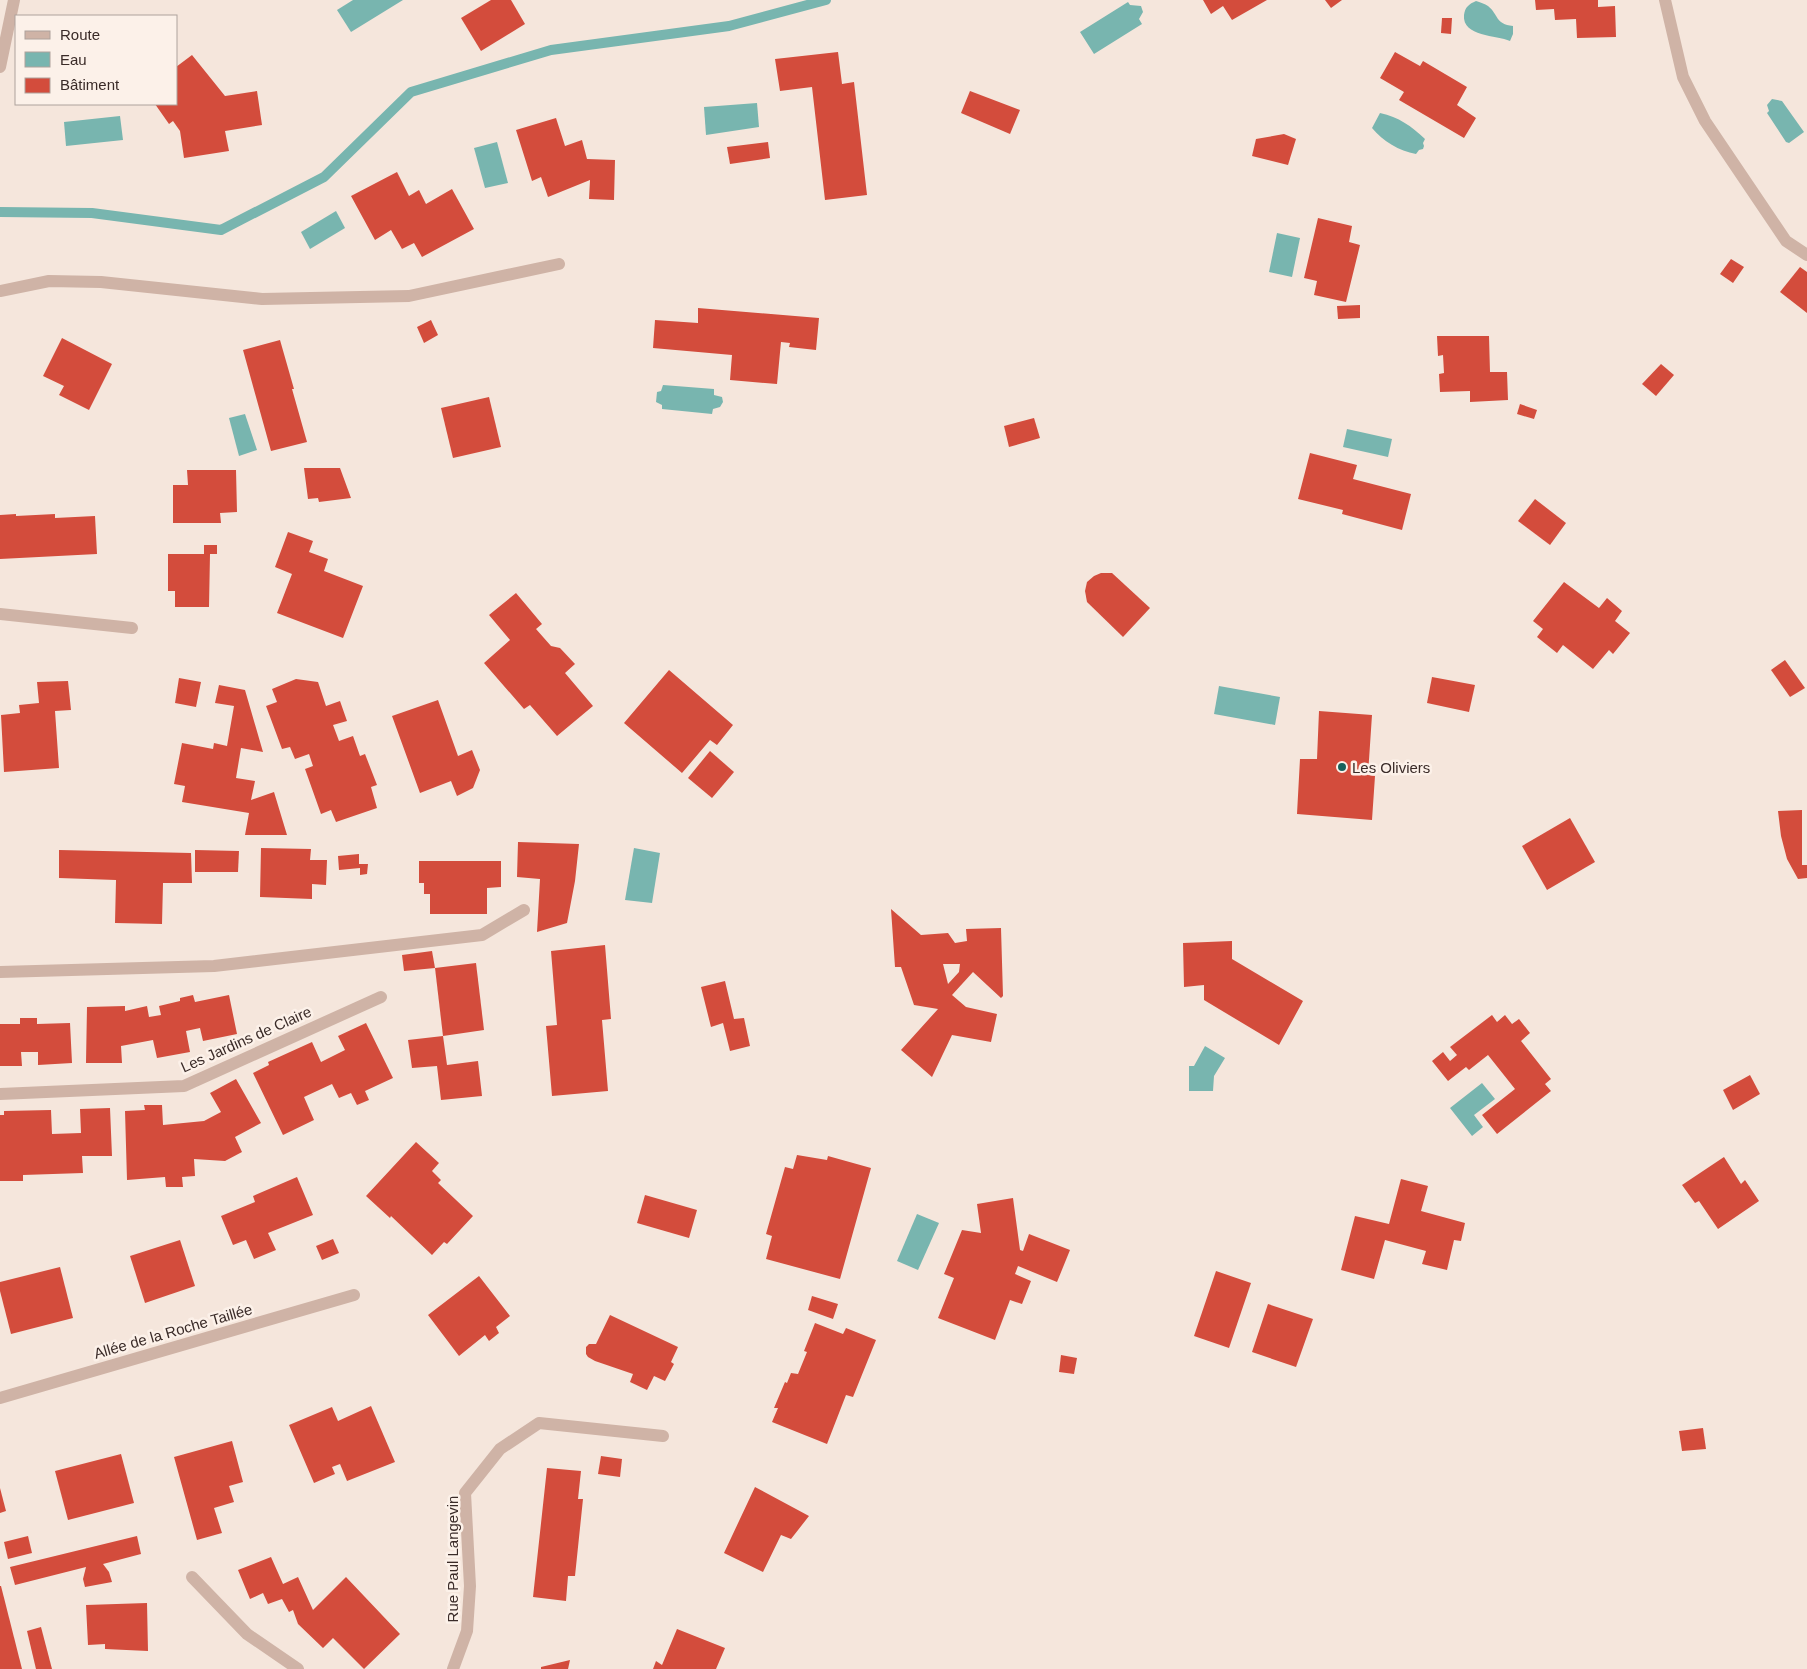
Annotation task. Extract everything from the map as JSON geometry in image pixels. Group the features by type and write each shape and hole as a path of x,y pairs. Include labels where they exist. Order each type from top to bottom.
{"street":[{"path":"0,67 14,0"},
{"path":"1665,0 1683,77 1705,121 1786,241 1807,255"},
{"path":"0,291 49,280 101,282 262,299 409,296 559,264"},
{"path":"0,614 132,628"},
{"path":"0,972 214,966 482,935 524,910"},
{"name":"Les Jardins de Claire","path":"0,1094 184,1086 381,997"},
{"name":"Allée de la Roche Taillée","path":"0,1398 354,1295"},
{"name":"Rue Paul Langevin","path":"453,1669 467,1630 470,1586 465,1493 500,1449 539,1423 663,1436"},
{"path":"192,1577 247,1634 298,1669"}],"water":[{"path":"353,0 403,0 351,32 337,10"},
{"path":"1476,1 1488,6 1500,21 1513,26 1513,34 1510,41 1481,34 1469,28 1465,22 1465,10 1471,3"},
{"path":"1128,2 1130,5 1141,6 1143,12 1139,19 1142,24 1094,54 1080,32"},
{"path":"1772,99 1782,101 1804,132 1789,143 1786,142 1767,113 1769,111 1767,105"},
{"path":"757,103 759,127 706,135 704,107"},
{"path":"1380,113 1399,120 1415,130 1425,139 1423,149 1419,150 1416,154 1410,153 1392,145 1381,137 1372,128"},
{"path":"120,116 123,140 66,146 64,122"},
{"path":"497,142 508,183 485,188 474,148"},
{"path":"336,211 345,228 310,249 301,232"},
{"path":"1277,233 1300,238 1292,277 1269,272"},
{"path":"663,385 714,389 714,395 722,397 723,402 720,407 713,409 712,414 662,409 662,405 656,402 657,392 661,391"},
{"path":"245,414 257,450 239,456 229,418"},
{"path":"1347,429 1392,439 1388,457 1343,447"},
{"path":"1219,686 1280,697 1275,725 1214,714"},
{"path":"634,848 660,853 652,903 625,900"},
{"path":"1205,1046 1225,1058 1214,1076 1213,1091 1189,1091 1189,1066 1194,1066"},
{"path":"1482,1083 1495,1099 1474,1115 1483,1127 1472,1136 1450,1108"},
{"path":"917,1214 939,1223 918,1270 897,1261"}],"building":[{"path":"491,0 511,0 525,24 481,51 461,18"},
{"path":"1203,0 1267,0 1232,20 1223,6 1211,14"},
{"path":"1325,0 1342,0 1331,8"},
{"path":"1535,0 1598,0 1598,7 1615,6 1616,37 1577,38 1576,19 1555,20 1554,9 1536,10"},
{"path":"1442,18 1452,18 1451,34 1441,33"},
{"path":"838,52 842,84 854,82 867,195 825,200 812,87 780,91 775,59"},
{"path":"1395,52 1420,66 1423,61 1467,87 1457,105 1476,118 1464,138 1399,100 1404,92 1380,78"},
{"path":"192,55 225,96 257,91 262,125 225,131 229,151 184,158 180,131 173,121 169,124 156,105 178,105 178,66"},
{"path":"970,91 1020,110 1010,134 961,113"},
{"path":"556,118 565,146 582,140 587,159 615,160 614,200 589,199 590,180 548,197 541,177 532,181 516,130"},
{"path":"1284,134 1296,139 1288,165 1252,156 1256,139"},
{"path":"768,142 770,158 730,164 727,147"},
{"path":"397,172 409,196 419,190 426,204 452,189 474,229 422,257 414,243 402,249 391,230 375,240 351,196"},
{"path":"1318,218 1352,226 1349,242 1360,245 1346,302 1314,295 1317,281 1304,278"},
{"path":"1731,259 1744,267 1733,283 1720,274"},
{"path":"1800,267 1807,272 1807,313 1780,292"},
{"path":"1360,305 1360,318 1338,319 1337,306"},
{"path":"698,308 819,318 816,350 789,347 790,343 781,342 777,384 730,380 732,355 653,348 655,320 698,323"},
{"path":"431,320 438,335 424,343 417,327"},
{"path":"1437,336 1489,336 1490,372 1507,372 1508,400 1470,402 1470,391 1440,392 1439,374 1444,373 1443,355 1438,356"},
{"path":"62,338 112,364 89,410 59,395 64,386 43,376"},
{"path":"280,340 307,442 271,451 243,350"},
{"path":"1661,364 1674,375 1656,396 1642,384"},
{"path":"489,397 501,447 453,458 441,408"},
{"path":"1520,404 1537,410 1534,419 1517,414"},
{"path":"1034,418 1040,438 1009,447 1004,426"},
{"path":"1310,453 1357,465 1353,479 1411,494 1402,530 1342,514 1343,510 1298,499"},
{"path":"304,468 340,468 351,498 319,502 318,498 308,499"},
{"path":"187,470 236,470 237,512 220,513 221,523 173,523 173,485 188,485"},
{"path":"1535,499 1566,523 1550,545 1518,521"},
{"path":"16,514 16,516 55,514 55,518 95,516 97,554 0,559 0,515"},
{"path":"288,532 313,541 309,552 328,559 324,571 363,586 343,638 277,613 292,574 275,567"},
{"path":"204,545 217,545 217,554 210,554 209,607 175,607 175,591 168,591 168,554 204,554"},
{"path":"1101,573 1112,573 1150,608 1123,637 1087,602 1085,591 1087,582"},
{"path":"1564,582 1599,608 1607,598 1622,611 1615,621 1630,633 1613,654 1609,650 1593,669 1563,645 1557,653 1537,637 1543,629 1533,621"},
{"path":"516,593 542,624 536,629 551,646 560,648 575,664 565,673 593,706 557,736 530,705 524,709 484,663 510,640 489,615"},
{"path":"1785,660 1805,688 1790,697 1771,670"},
{"path":"669,670 733,725 717,745 710,740 682,773 624,723"},
{"path":"1432,677 1475,685 1469,712 1427,703"},
{"path":"179,678 201,682 196,707 175,703"},
{"path":"296,679 318,682 326,706 340,701 347,721 333,725 339,741 353,736 360,756 365,754 377,785 371,787 377,808 336,822 331,810 321,814 305,769 313,766 309,754 295,759 290,747 282,749 266,706 277,702 272,689"},
{"path":"68,681 71,710 55,711 59,768 4,772 1,715 20,713 19,705 39,703 37,682"},
{"path":"219,685 245,690 263,752 241,748 236,778 255,781 251,800 274,792 287,835 245,835 249,813 182,802 185,786 174,784 182,743 213,749 214,743 227,746 234,706 215,703"},
{"path":"438,700 458,756 472,750 480,770 473,788 457,796 451,781 420,793 392,716"},
{"name":"Les Oliviers","path":"1319,711 1372,715 1368,775 1375,776 1372,820 1297,814 1300,759 1317,759"},
{"path":"710,751 734,772 712,798 688,778"},
{"path":"1802,810 1802,865 1807,865 1807,878 1798,879 1787,859 1781,836 1778,811"},
{"path":"1570,818 1595,862 1547,890 1522,846"},
{"path":"518,842 579,844 575,881 567,923 537,932 540,879 517,877"},
{"path":"261,848 311,849 310,860 327,860 326,885 312,884 312,899 260,897"},
{"path":"59,850 191,853 192,883 163,883 162,924 115,923 116,880 59,878"},
{"path":"195,850 239,851 238,872 195,872"},
{"path":"359,854 359,864 368,864 367,874 360,875 360,868 339,870 338,856"},
{"path":"419,861 501,861 501,887 487,888 487,914 430,914 430,894 424,894 424,883 419,883"},
{"path":"891,909 921,935 948,933 955,943 967,941 966,929 1001,928 1003,996 1001,998 973,972 952,995 966,1007 997,1014 991,1042 952,1035 932,1077 901,1050 938,1009 914,1005 901,967 895,967","holes":["943,964 960,964 959,972 948,984"]},
{"path":"1232,941 1232,959 1303,1001 1279,1045 1204,1000 1204,985 1184,987 1183,943"},
{"path":"605,945 611,1019 602,1020 608,1091 552,1096 546,1026 557,1025 551,951"},
{"path":"432,951 435,968 404,971 402,955"},
{"path":"476,963 484,1030 443,1036 435,968"},
{"path":"725,981 734,1019 744,1018 750,1046 730,1051 723,1023 711,1027 701,987"},
{"path":"193,995 195,1002 229,995 237,1034 203,1041 200,1028 186,1031 190,1052 157,1058 153,1040 121,1046 122,1063 86,1063 87,1007 125,1006 125,1011 147,1006 149,1017 161,1015 159,1006 180,1001 180,998"},
{"path":"1492,1015 1497,1022 1505,1015 1512,1024 1519,1019 1530,1033 1521,1041 1551,1079 1545,1084 1551,1091 1497,1134 1482,1115 1515,1089 1488,1055 1469,1070 1466,1067 1448,1081 1432,1061 1443,1052 1450,1061 1457,1055 1450,1047"},
{"path":"20,1018 37,1018 37,1024 70,1023 72,1063 38,1065 38,1052 21,1052 22,1066 0,1066 0,1024 20,1024"},
{"path":"366,1023 393,1078 365,1091 369,1100 357,1105 351,1093 339,1098 332,1084 304,1097 314,1120 283,1135 253,1073 269,1065 268,1062 312,1042 321,1062 345,1050 338,1036"},
{"path":"443,1036 447,1065 478,1061 482,1096 441,1100 437,1066 412,1068 408,1040"},
{"path":"1750,1075 1760,1094 1733,1110 1723,1090"},
{"path":"236,1079 261,1123 235,1137 242,1152 225,1161 194,1159 195,1176 182,1177 183,1187 166,1187 165,1177 127,1180 125,1111 145,1110 144,1105 162,1105 163,1125 204,1121 221,1112 210,1093"},
{"path":"110,1108 112,1156 82,1156 83,1173 23,1175 23,1181 0,1181 0,1115 4,1115 4,1111 51,1110 52,1134 81,1133 80,1109"},
{"path":"416,1142 439,1163 432,1171 441,1180 438,1183 473,1216 447,1244 444,1242 432,1255 391,1216 390,1218 366,1196"},
{"path":"797,1155 827,1160 828,1156 871,1168 840,1279 766,1259 772,1236 766,1234 785,1167 793,1169"},
{"path":"1724,1157 1741,1184 1745,1180 1759,1201 1718,1229 1699,1201 1695,1203 1682,1185"},
{"path":"297,1177 313,1215 268,1233 276,1250 254,1259 246,1240 233,1245 221,1216 255,1202 253,1196"},
{"path":"1401,1179 1428,1186 1421,1211 1465,1223 1461,1241 1454,1240 1447,1270 1422,1264 1426,1251 1385,1240 1374,1279 1341,1270 1355,1216 1389,1224"},
{"path":"645,1195 697,1210 689,1238 637,1223"},
{"path":"1013,1198 1020,1250 1023,1251 1029,1234 1070,1250 1057,1282 1018,1266 1015,1274 1031,1281 1022,1304 1010,1300 995,1340 938,1318 954,1278 944,1274 962,1230 981,1233 977,1204"},
{"path":"333,1239 339,1253 322,1260 316,1246"},
{"path":"180,1240 195,1286 145,1303 130,1256"},
{"path":"60,1267 73,1318 11,1334 0,1291 0,1282"},
{"path":"1216,1271 1251,1283 1229,1348 1194,1336"},
{"path":"479,1276 510,1316 496,1327 499,1333 489,1341 485,1335 459,1356 428,1315"},
{"path":"812,1296 838,1304 833,1319 808,1310"},
{"path":"1268,1304 1313,1319 1296,1367 1252,1352"},
{"path":"610,1315 678,1347 671,1362 674,1364 665,1381 654,1376 647,1390 630,1382 633,1374 588,1357 586,1347 589,1344 596,1344"},
{"path":"815,1323 843,1334 846,1328 876,1340 853,1397 846,1395 827,1444 772,1422 778,1408 774,1408 785,1382 787,1383 791,1373 798,1374 807,1352 804,1351"},
{"path":"1061,1355 1077,1358 1074,1374 1059,1372"},
{"path":"371,1406 395,1462 347,1481 340,1464 332,1467 335,1474 314,1483 289,1425 332,1407 338,1421"},
{"path":"1703,1428 1706,1449 1682,1451 1679,1431"},
{"path":"232,1441 243,1482 229,1486 234,1502 214,1508 222,1533 197,1540 174,1457"},
{"path":"121,1454 134,1503 68,1520 55,1471"},
{"path":"601,1456 622,1459 620,1477 598,1474"},
{"path":"547,1468 581,1471 578,1499 583,1499 575,1576 568,1576 566,1601 533,1597"},
{"path":"755,1487 809,1516 791,1539 781,1535 763,1572 724,1553"},
{"path":"0,1488 6,1511 0,1513"},
{"path":"28,1536 32,1553 8,1559 4,1542"},
{"path":"137,1536 141,1554 103,1564 109,1572 112,1582 85,1587 83,1579 86,1567 15,1585 10,1567"},
{"path":"271,1557 283,1584 298,1577 313,1610 346,1577 400,1634 364,1669 333,1638 323,1648 298,1624 293,1610 289,1612 282,1599 268,1604 263,1593 250,1599 238,1570"},
{"path":"1,1586 22,1669 0,1669"},
{"path":"147,1603 148,1651 105,1649 105,1644 88,1645 86,1605"},
{"path":"41,1627 52,1669 36,1669 27,1631"},
{"path":"677,1629 725,1648 716,1669 653,1669 656,1661 662,1665"},
{"path":"570,1660 568,1669 541,1669 541,1667"}],"waterway":[{"path":"0,212 92,213 221,230 324,177 411,92 551,50 729,26 826,0"}],"place":[{"name":"Les Oliviers","path":"1342,767"}]}
